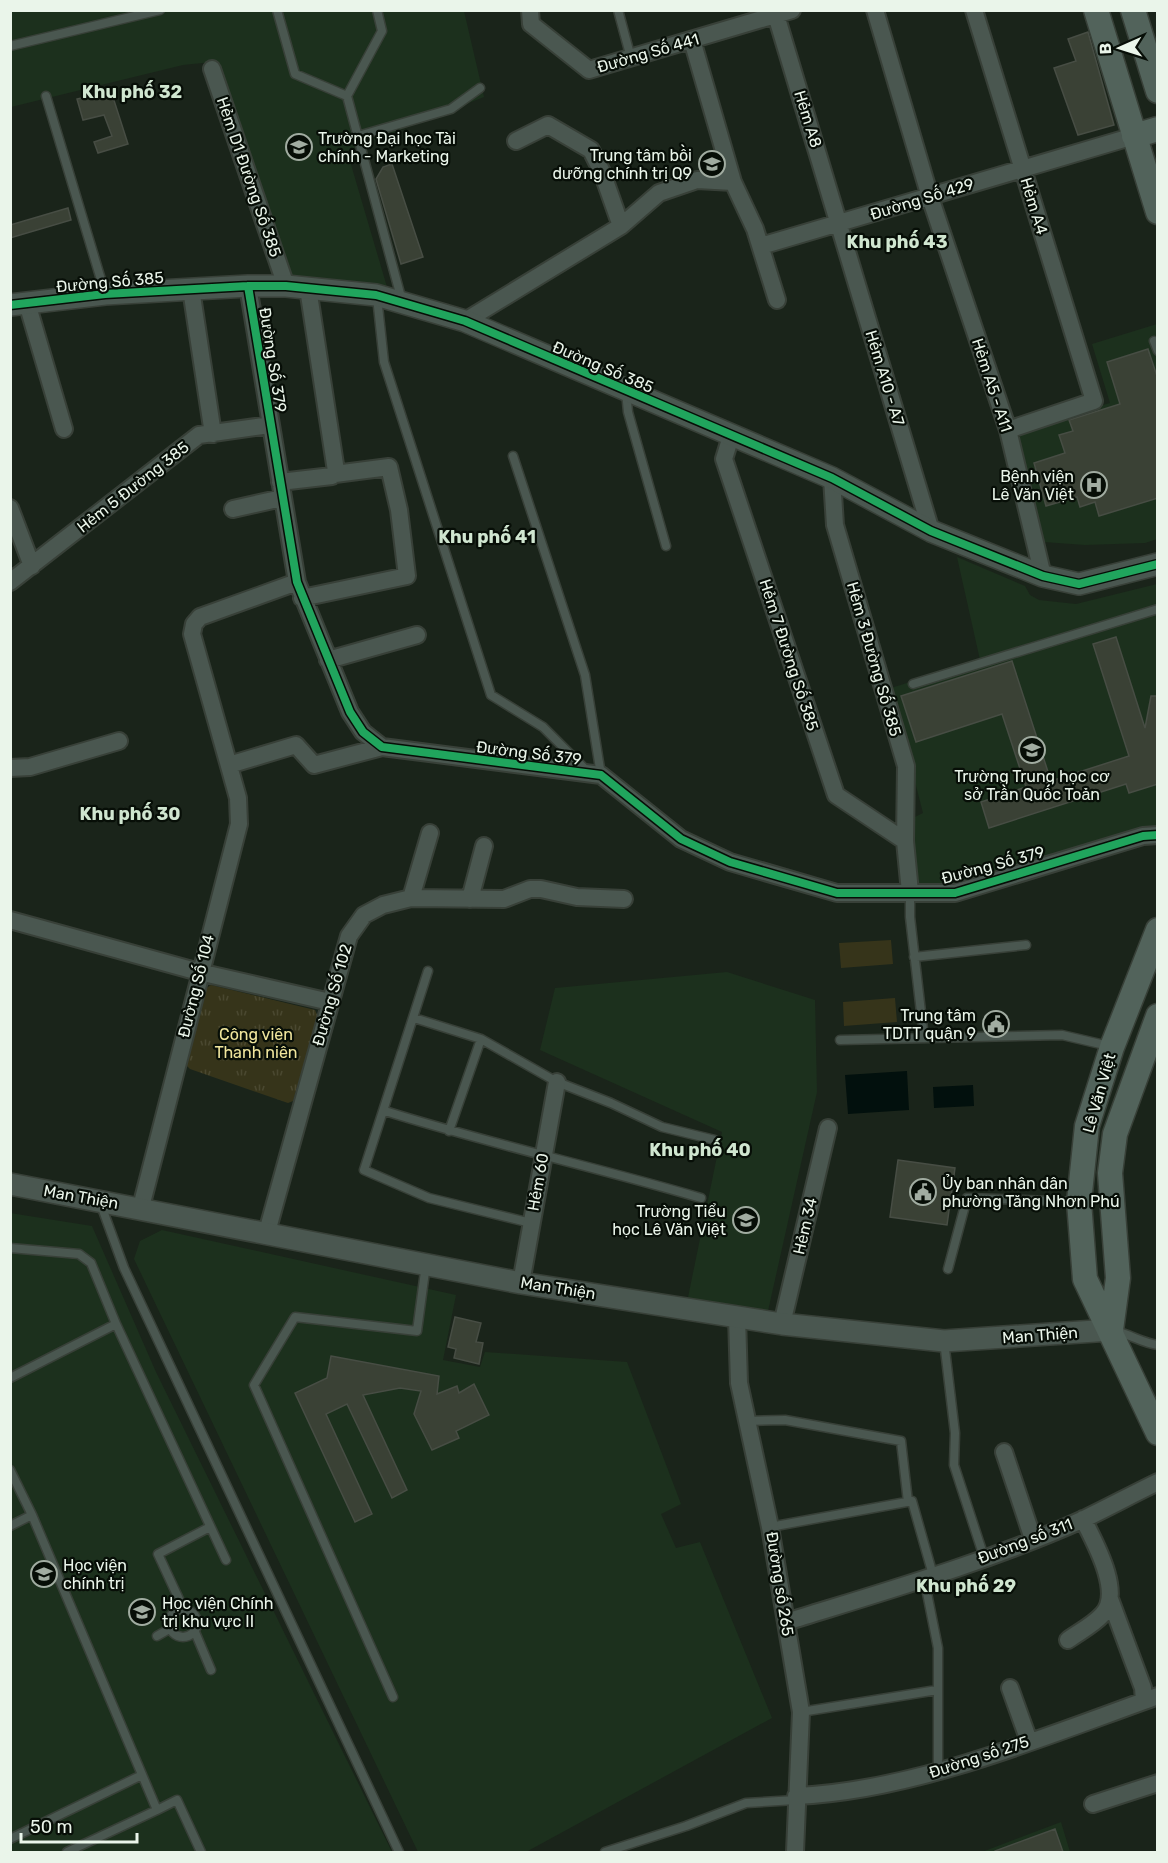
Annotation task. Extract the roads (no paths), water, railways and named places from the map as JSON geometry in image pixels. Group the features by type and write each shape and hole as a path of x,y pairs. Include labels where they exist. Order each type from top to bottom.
{"main road":[{"path":"1096,10 1158,212"},
{"path":"1133,10 1158,91"},
{"path":"1134,136 1158,129"},
{"name":"Lê Văn Việt","path":"1155,1424 1146,1383 1111,1330 1085,1279 1079,1202 1087,1126 1112,1047 1158,930"},
{"name":"Lê Văn Việt","path":"1111,1330 1118,1278 1110,1173 1115,1134 1150,1060 1158,1016"},
{"path":"1112,1047 1150,1060"}],"street":[{"name":"Đường Số 441","path":"530,10 531,24 589,70 784,13"},
{"name":"Hẻm A5 - A11","path":"875,10 930,197 1008,430 1043,576"},
{"name":"Hẻm A4","path":"974,10 1094,401 1008,430"},
{"name":"Hẻm A8","path":"784,13 839,224"},
{"path":"692,40 733,182 761,246 777,300"},
{"name":"Hẻm D1 Đường Số 385","path":"212,69 286,286"},
{"path":"516,141 548,125 591,150 602,172 621,226"},
{"name":"Đường Số 429","path":"761,246 1134,136"},
{"path":"465,321 621,226 659,193 697,180 733,182"},
{"name":"Hẻm A10 - A7","path":"839,224 931,531"},
{"name":"Đường Số 385","path":"19,304 105,294 248,286 286,286 376,296 465,321 626,392 832,478 931,531 1043,576 1079,584 1158,564"},
{"name":"Đường Số 379","path":"248,286 299,590 350,712 363,732 382,747 595,775 681,839 730,862 837,894 955,893 1143,836 1158,835"},
{"path":"308,288 335,474"},
{"path":"191,289 213,434"},
{"path":"19,304 64,429"},
{"name":"Hẻm 5 Đường 385","path":"10,582 199,435 270,426"},
{"name":"Hẻm 7 Đường Số 385","path":"731,436 724,459 836,795 905,841"},
{"path":"233,509 281,490 335,474 389,467 399,510 407,576 299,590 200,617 194,624 192,634 229,765 296,745 314,765 382,747"},
{"name":"Hẻm 3 Đường Số 385","path":"832,478 835,525 906,766 905,841 910,892"},
{"path":"10,508 32,566"},
{"path":"328,660 417,635"},
{"path":"10,768 30,767 119,741"},
{"name":"Đường Số 104","path":"141,1207 199,972 239,824 238,798 229,765"},
{"path":"411,898 430,833"},
{"path":"470,899 484,846"},
{"name":"Đường Số 102","path":"267,1232 349,936 364,915 383,905 411,898 504,899 530,889 541,889 577,897 624,899"},
{"path":"10,920 199,972 330,1002"},
{"name":"Hẻm 60","path":"521,1283 557,1082"},
{"name":"Hẻm 34","path":"782,1324 828,1128"},
{"name":"Man Thiện","path":"10,1184 141,1207 521,1283 782,1324 944,1341 1111,1330"},
{"name":"Đường số 265","path":"737,1317 739,1383 770,1527 801,1712 795,1852"},
{"path":"1004,1452 1033,1539"},
{"name":"Đường số 311","path":"786,1622 929,1577 1033,1539 1083,1519 1158,1482"},
{"path":"1083,1519 1101,1554 1109,1580 1110,1599 1143,1688 1151,1698"},
{"path":"1068,1640 1104,1614 1110,1599"},
{"path":"1010,1688 1029,1741"},
{"name":"Đường số 275","path":"796,1798 878,1787 1029,1741 1151,1698"},
{"path":"1093,1804 1158,1783"}],"lane":[{"path":"10,46 160,10"},
{"path":"277,10 295,74 347,96"},
{"path":"376,10 382,31 347,96 402,302"},
{"path":"618,10 631,58"},
{"path":"358,136 451,110 480,88"},
{"path":"46,96 105,294"},
{"path":"376,296 384,362 491,695 543,727 595,775"},
{"path":"1154,341 1158,351"},
{"path":"626,392 628,412 666,546"},
{"path":"513,456 585,675 595,775"},
{"path":"913,684 1158,609"},
{"path":"910,892 914,957 924,1038"},
{"path":"914,957 1026,945"},
{"path":"428,971 385,1111 364,1170 429,1198 531,1223"},
{"path":"414,1018 481,1039 557,1082 611,1103 662,1127 715,1140"},
{"path":"840,1040 1062,1035 1112,1047"},
{"path":"449,1131 481,1039"},
{"path":"385,1111 542,1156 606,1169 701,1198"},
{"path":"948,1269 967,1198 1079,1202"},
{"path":"99,1200 123,1268 399,1852"},
{"path":"10,1248 79,1254 91,1263 116,1324 226,1560"},
{"path":"393,1697 254,1385 295,1317 417,1331 426,1264"},
{"path":"10,1378 116,1324"},
{"path":"1111,1330 1131,1334 1148,1344 1158,1345"},
{"path":"944,1341 956,1432 954,1465 984,1557"},
{"path":"746,1421 785,1420 901,1441 910,1501 929,1577 938,1648 938,1770"},
{"path":"10,1470 32,1515 156,1810"},
{"path":"770,1527 910,1501"},
{"path":"10,1526 32,1515"},
{"path":"184,1610 158,1554 210,1527"},
{"path":"195,1632 183,1637 174,1633 170,1623 173,1614 184,1610 193,1613 196,1618 195,1632 211,1670"},
{"path":"157,1636 171,1628"},
{"path":"801,1712 938,1690"},
{"path":"10,1839 142,1775"},
{"path":"605,1852 746,1803 796,1798"},
{"path":"67,1852 177,1800 201,1852"}],"place":[{"name":"Trường Đại học Tài chính - Marketing","path":"299,147"},
{"name":"Trung tâm bồi dưỡng chính trị Q9","path":"712,164"},
{"name":"Bệnh viện Lê Văn Việt","path":"1094,485"},
{"name":"Trường Trung học cơ sở Trần Quốc Toản","path":"1032,750"},
{"name":"Trung tâm TDTT quận 9","path":"996,1024"},
{"name":"Ủy ban nhân dân phường Tăng Nhơn Phú","path":"923,1192"},
{"name":"Trường Tiểu học Lê Văn Việt","path":"746,1220"},
{"name":"Học viện chính trị","path":"44,1574"},
{"name":"Học viện Chính trị khu vực II","path":"142,1612"}],"district":[{"name":"Khu phố 32","path":"132,92"},
{"name":"Khu phố 43","path":"897,242"},
{"name":"Khu phố 41","path":"487,537"},
{"name":"Khu phố 30","path":"130,814"},
{"name":"Khu phố 40","path":"700,1150"},
{"name":"Khu phố 29","path":"966,1586"}],"park label":[{"name":"Công viên Thanh niên","path":"256,1043"}]}
